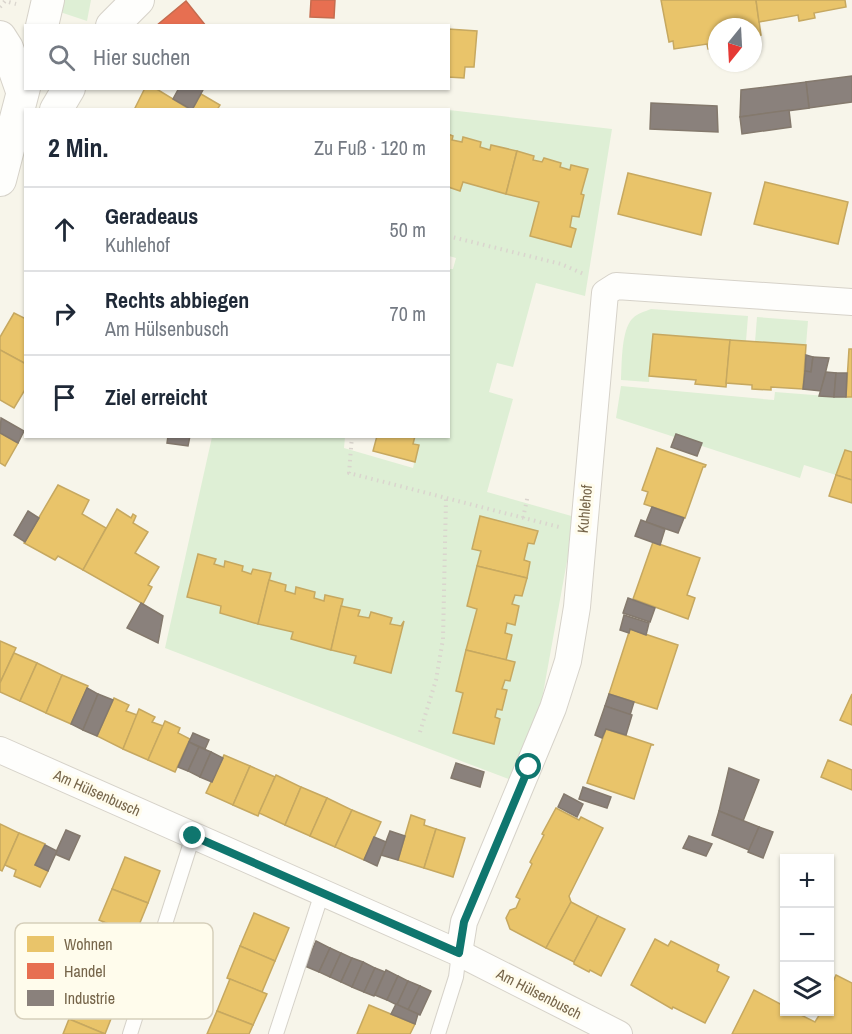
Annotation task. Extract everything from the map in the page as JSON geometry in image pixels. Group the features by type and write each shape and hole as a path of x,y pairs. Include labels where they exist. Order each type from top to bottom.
{"street":[{"path":"104,0 105,24"},
{"path":"114,24 138,0"},
{"path":"0,37 24,86 0,180"},
{"path":"57,108 68,90"},
{"path":"0,192 24,160"},
{"path":"605,293 616,286 852,302"},
{"name":"Kuhlehof","path":"459,953 464,922 553,708 568,662 577,607 605,293"},
{"name":"Am Hülsenbusch","path":"0,750 459,953 619,1034"}],"lane":[{"path":"165,923 193,836"},
{"path":"276,1034 322,893"},
{"path":"438,1034 456,977 459,953"},
{"path":"130,1034 135,1019"}],"path":[{"path":"0,8 5,0 38,11"},
{"path":"450,236 561,264 592,278 605,293"},
{"path":"352,438 349,473 583,533"},
{"path":"523,518 528,495"},
{"path":"420,732 436,680 443,639 446,498"}],"green space":[{"path":"64,0 91,0 87,21 60,12"},
{"path":"450,110 612,129 585,296 536,283 513,367 497,363 489,392 513,399 487,492 575,517 542,699 511,780 165,648 212,438 345,438 344,448 413,468 418,445 413,444 415,438 450,438 450,269 453,269 456,258 450,256"},
{"path":"651,309 748,316 746,341 653,334 649,382 621,380 626,330 633,318"},
{"path":"757,317 808,321 806,345 755,342"},
{"path":"621,386 774,400 775,392 852,398 852,452 845,450 836,475 804,465 800,478 616,418"}],"building: Wohnen":[{"path":"661,0 756,0 759,18 708,18 708,49 707,44 674,49 673,41 669,42"},
{"path":"756,0 845,0 846,7 814,13 815,18 799,21 798,15 762,21 762,18 758,18"},
{"path":"450,29 477,31 474,67 465,67 464,78 450,77"},
{"path":"144,90 158,90 188,108 135,108"},
{"path":"201,94 220,105 218,108 193,108"},
{"path":"450,135 453,136 452,140 462,142 463,137 481,142 480,147 490,150 491,145 517,151 506,194 463,182 460,191 450,188"},
{"path":"517,151 534,156 533,160 542,162 544,158 561,163 560,167 570,170 571,165 588,169 581,194 584,195 579,217 572,216 570,227 576,229 571,247 530,236 539,202 506,194"},
{"path":"628,173 711,193 701,235 618,214"},
{"path":"765,182 848,202 838,244 754,224"},
{"path":"14,313 24,318 24,363 0,350 0,337"},
{"path":"653,334 730,340 726,387 695,384 696,380 649,376"},
{"path":"730,340 806,345 803,389 771,387 771,390 752,389 752,385 726,383"},
{"path":"849,349 852,349 852,397 846,397"},
{"path":"0,350 24,363 24,391 14,408 0,400"},
{"path":"0,433 18,443 5,466 0,463"},
{"path":"376,438 414,438 413,444 419,445 415,462 373,451"},
{"path":"657,448 706,465 703,467 685,518 644,504 648,492 642,490"},
{"path":"845,450 852,452 852,480 836,475"},
{"path":"836,475 852,480 852,503 829,496"},
{"path":"58,485 89,500 82,514 106,528 83,570 58,556 55,560 24,543"},
{"path":"117,509 131,518 133,514 136,516 133,523 148,532 135,553 159,567 148,585 152,587 143,604 83,570"},
{"path":"480,516 538,531 534,544 528,543 524,560 530,562 527,578 477,566 481,551 472,549"},
{"path":"653,542 700,558 687,595 695,598 688,619 633,599"},
{"path":"198,554 216,559 214,564 224,567 225,561 243,566 242,571 251,574 253,569 271,573 258,624 220,613 221,606 187,597"},
{"path":"477,566 527,578 522,596 515,595 512,604 519,606 515,625 507,623 505,633 512,635 506,660 466,650 477,609 467,606"},
{"path":"269,580 286,585 285,591 295,594 296,587 315,592 314,598 324,601 325,595 343,599 331,650 291,639 293,632 258,624"},
{"path":"341,606 360,610 358,616 369,618 371,612 392,618 390,624 401,626 404,621 391,673 354,663 356,656 331,650"},
{"path":"630,629 678,645 657,709 609,694"},
{"path":"0,641 16,648 0,683"},
{"path":"466,650 515,662 510,681 505,680 502,689 507,690 502,710 497,709 495,717 500,719 494,744 453,733 463,693 456,691"},
{"path":"14,653 37,663 20,701 0,692 0,683"},
{"path":"37,663 62,675 46,713 20,701"},
{"path":"62,675 88,686 71,724 46,713"},
{"path":"852,694 852,725 840,720"},
{"path":"114,698 129,705 126,711 137,715 123,749 97,736"},
{"path":"139,709 155,717 152,722 163,726 148,760 123,749"},
{"path":"165,721 180,728 178,733 190,739 175,772 148,760"},
{"path":"606,729 654,745 651,745 634,799 587,783"},
{"path":"224,755 250,766 233,805 206,793"},
{"path":"828,760 852,770 852,790 821,777"},
{"path":"250,766 275,777 258,816 233,805"},
{"path":"276,775 301,787 285,825 259,813"},
{"path":"301,787 327,798 310,836 285,825"},
{"path":"327,798 352,810 335,847 310,836"},
{"path":"556,808 579,820 581,817 603,828 569,896 571,902 546,948 510,929 506,918 510,910 516,908 520,899 516,897 532,864 530,862"},
{"path":"352,810 381,822 364,860 335,847"},
{"path":"411,815 425,820 424,825 436,829 424,868 398,860"},
{"path":"0,824 19,833 2,871 0,870"},
{"path":"436,829 465,838 453,877 424,868"},
{"path":"19,833 45,844 35,865 48,871 40,887 14,876 16,870 5,865"},
{"path":"125,857 160,871 148,903 112,889"},
{"path":"112,889 148,903 140,923 106,923 99,920"},
{"path":"571,902 598,916 574,962 546,948"},
{"path":"254,913 289,928 275,961 240,946"},
{"path":"598,916 625,929 601,976 574,964"},
{"path":"655,939 668,946 671,941 719,965 717,971 729,977 705,1023 673,1007 672,1009 631,985"},
{"path":"240,946 275,961 262,992 227,978"},
{"path":"836,975 852,983 852,1034 732,1034 754,990 780,1004 780,1016 803,1016 815,1022 819,1016 834,1016"},
{"path":"230,979 267,994 253,1025 217,1011"},
{"path":"369,1005 415,1024 410,1034 357,1034"},
{"path":"217,1011 253,1025 249,1034 207,1034"},
{"path":"69,1019 111,1019 105,1034"},
{"path":"69,1019 105,1034 63,1034"}],"building: Handel":[{"path":"311,0 335,0 334,18 310,17"},
{"path":"186,1 204,24 158,24"}],"building: Industrie":[{"path":"852,76 852,102 809,108 806,82"},
{"path":"806,82 809,108 740,117 741,90"},
{"path":"178,90 203,90 193,108 189,108 173,99"},
{"path":"651,103 717,106 718,132 650,129"},
{"path":"789,110 791,127 742,134 740,117"},
{"path":"806,355 813,357 811,372 805,371"},
{"path":"813,357 829,358 821,391 803,389 805,371 811,372"},
{"path":"826,372 836,373 834,397 819,396"},
{"path":"836,373 847,373 846,397 834,397"},
{"path":"1,418 24,431 18,443 0,433"},
{"path":"676,434 702,443 697,456 671,447"},
{"path":"168,438 190,438 188,446 167,443"},
{"path":"652,507 684,518 678,533 646,522"},
{"path":"28,511 39,518 25,542 14,535"},
{"path":"641,520 665,529 660,545 635,536"},
{"path":"628,598 655,608 650,622 623,613"},
{"path":"141,603 163,616 158,643 127,628"},
{"path":"624,615 649,623 646,635 630,629 629,633 620,630"},
{"path":"87,688 98,694 83,730 71,724"},
{"path":"98,694 113,700 97,736 83,730"},
{"path":"609,694 634,702 630,715 605,706"},
{"path":"605,706 632,715 626,735 606,729 602,738 595,735"},
{"path":"193,733 209,740 205,749 189,742"},
{"path":"189,742 199,747 188,771 178,767"},
{"path":"199,747 211,752 200,777 188,771"},
{"path":"211,752 223,758 212,782 200,777"},
{"path":"456,763 484,772 480,787 451,778"},
{"path":"729,768 759,780 743,821 719,811"},
{"path":"583,787 611,797 607,808 579,799"},
{"path":"564,794 583,804 577,817 558,807"},
{"path":"719,811 759,827 749,850 712,835"},
{"path":"759,827 773,832 763,858 748,852"},
{"path":"66,830 80,836 69,860 55,854"},
{"path":"390,831 405,836 398,860 381,855"},
{"path":"689,836 712,844 706,856 683,848"},
{"path":"374,837 386,842 377,866 364,860"},
{"path":"45,845 57,851 48,871 35,865"},
{"path":"316,941 330,948 319,972 305,966"},
{"path":"330,948 341,953 330,977 319,972"},
{"path":"341,953 352,958 341,982 330,977"},
{"path":"352,958 363,962 352,987 341,982"},
{"path":"363,962 375,968 364,992 352,987"},
{"path":"375,968 385,972 374,996 364,992"},
{"path":"386,970 398,976 387,1000 375,995"},
{"path":"398,976 408,981 397,1005 387,1000"},
{"path":"408,981 420,986 408,1010 397,1005"},
{"path":"420,986 431,991 420,1015 408,1010"},
{"path":"396,1004 418,1014 415,1024 391,1014"}],"route":[{"path":"193,836 459,953 464,922 529,767"}]}
